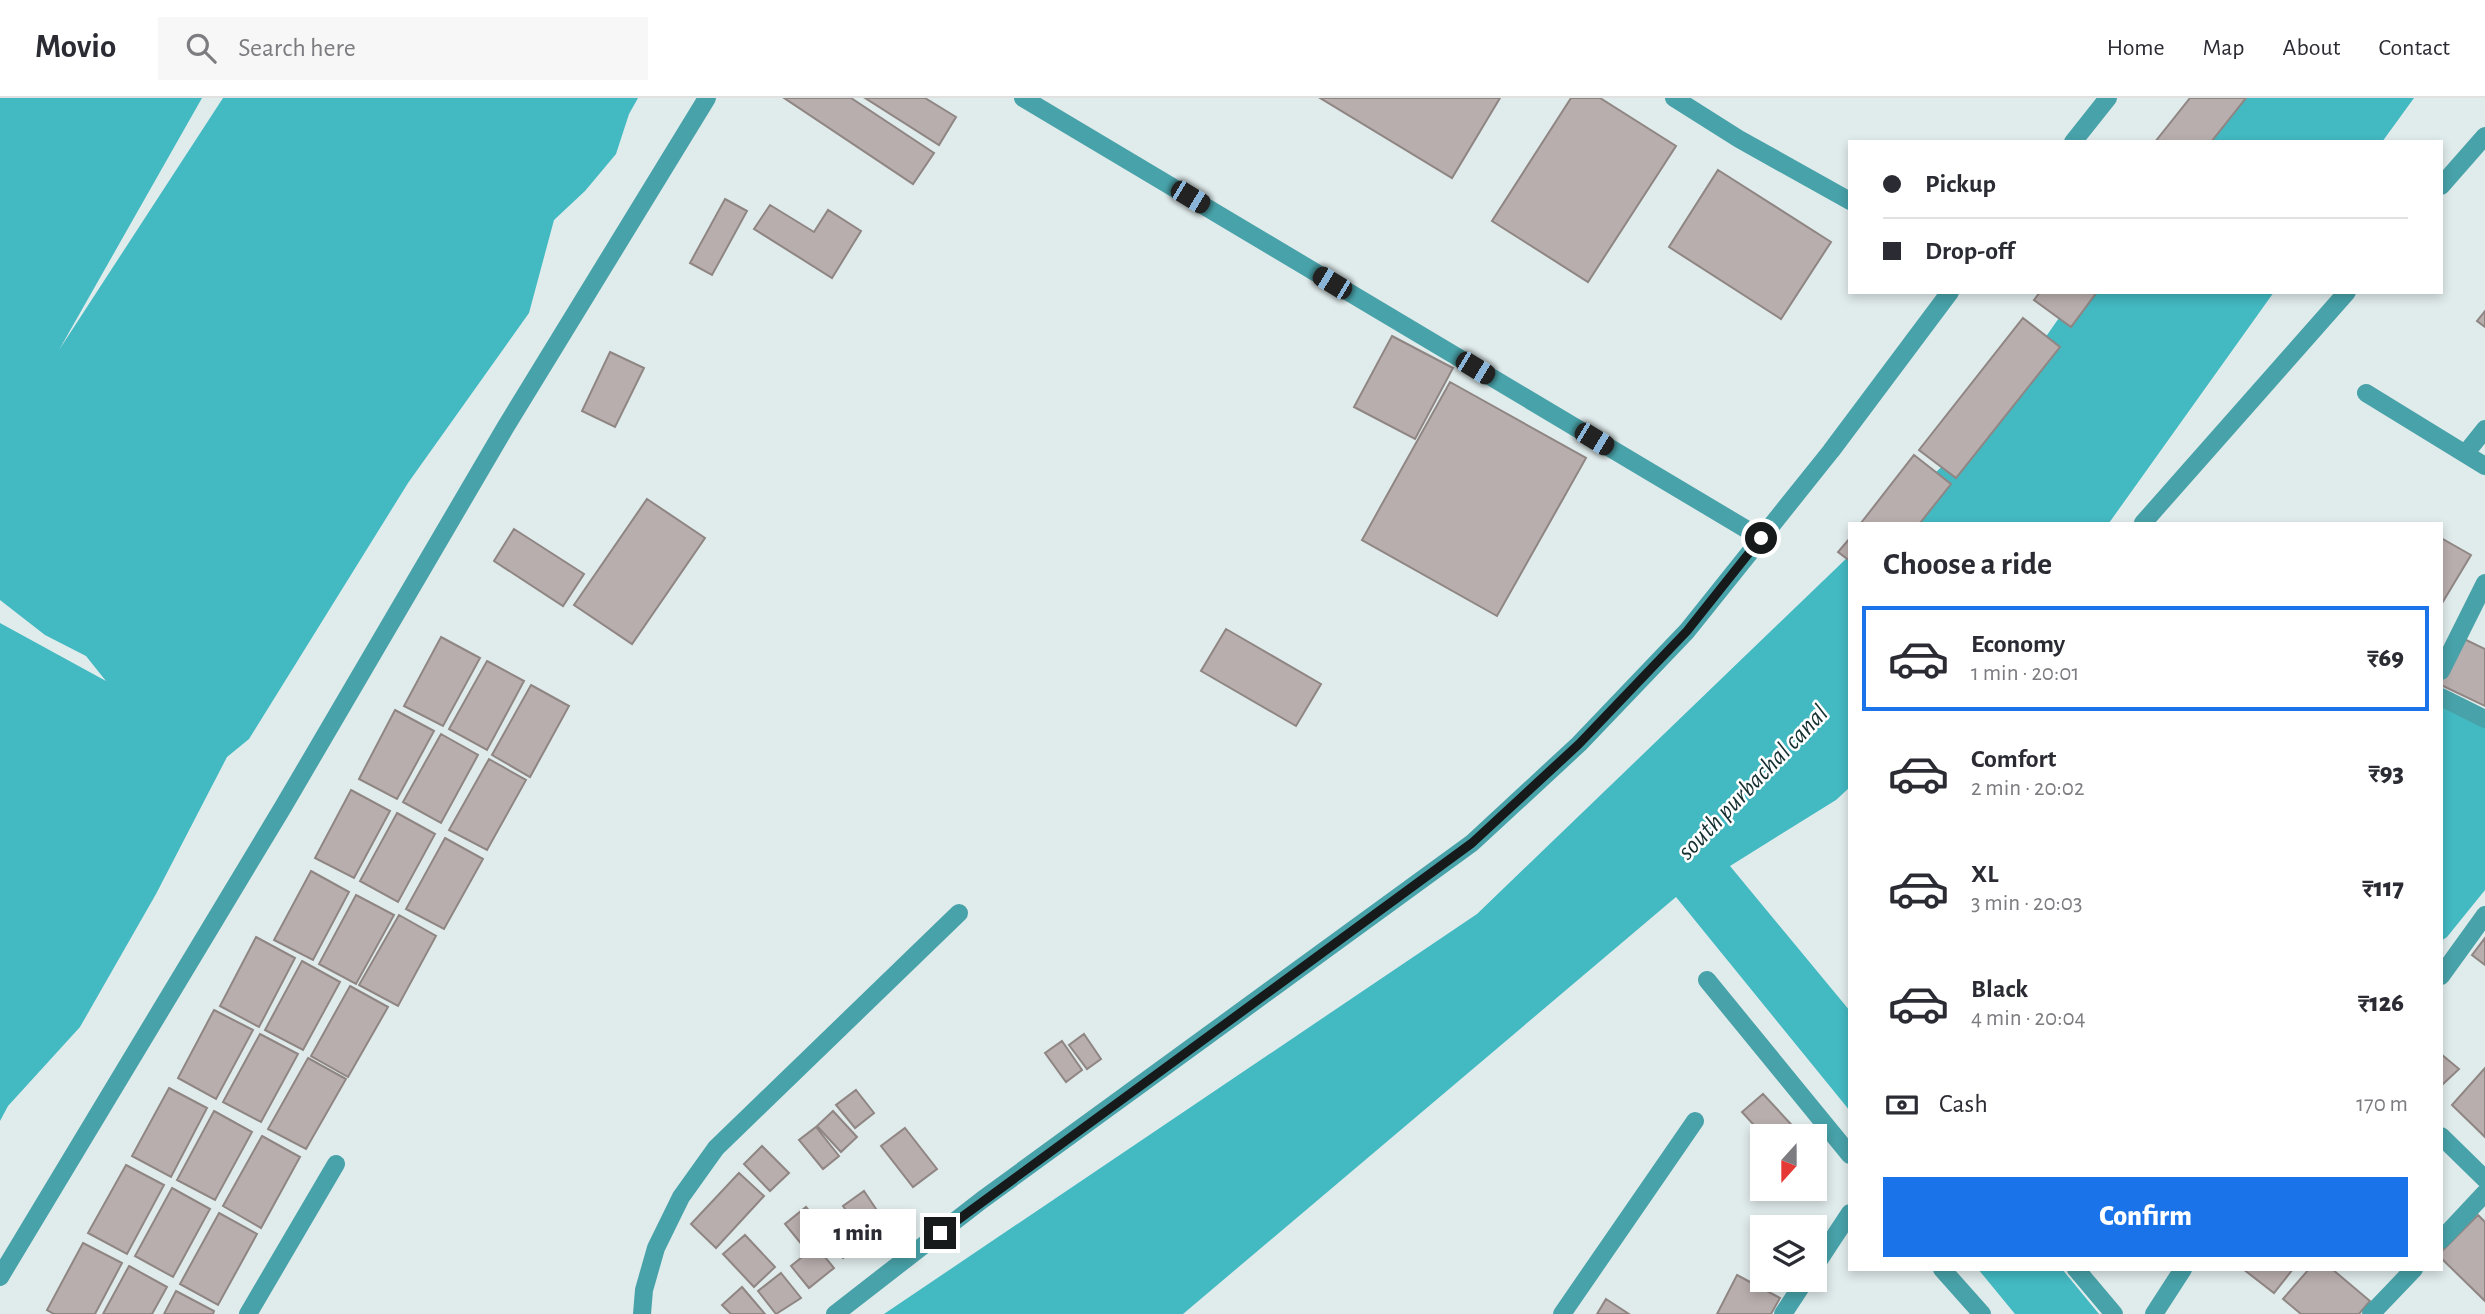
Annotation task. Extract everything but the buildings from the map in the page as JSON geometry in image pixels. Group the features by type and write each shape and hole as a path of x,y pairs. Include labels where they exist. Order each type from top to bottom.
{"street":[{"path":"0,1277 283,807 505,428 707,98"},
{"path":"1023,98 1761,538"},
{"path":"1674,98 1739,139 1848,200"},
{"path":"2075,140 2108,98"},
{"path":"2443,184 2485,136"},
{"path":"835,1314 982,1200 1472,843 1579,744 1678,641 1831,451 1949,294"},
{"path":"2144,522 2345,294"},
{"path":"2366,393 2485,466"},
{"path":"2465,454 2485,429"},
{"path":"2443,667 2485,583"},
{"path":"2443,698 2485,719"},
{"path":"642,1314 644,1290 656,1248 681,1197 716,1148 959,913"},
{"path":"2443,973 2485,915"},
{"path":"1707,980 1848,1153"},
{"path":"1562,1314 1695,1121"},
{"path":"2443,1138 2485,1179"},
{"path":"248,1314 336,1164"},
{"path":"2443,1238 2485,1193"},
{"path":"1827,1248 1848,1216"},
{"path":"1944,1271 1982,1314"},
{"path":"2078,1271 2114,1314"},
{"path":"2154,1314 2182,1271"},
{"path":"2371,1314 2412,1271"},
{"path":"1783,1314 1797,1292"}],"water":[{"path":"0,98 202,98 59,350 223,98 638,98 629,114 616,154 585,191 554,220 529,313 408,483 249,739 227,757 156,894 80,1027 8,1106 0,1121 0,623 106,681 86,656 45,635 0,600"},
{"path":"2212,98 2414,98 2383,140 2183,140"},
{"path":"2076,294 2273,294 2110,522 1884,522 1984,426"},
{"name":"south purbachal canal","path":"1848,557 1848,789 1836,800 1730,866 1848,1009 1848,1109 1676,897 1183,1314 884,1314 1477,914"},
{"path":"2443,704 2485,722 2485,890 2443,940"},
{"path":"1980,1271 2064,1271 2099,1314 2015,1314"}],"route":[{"path":"940,1233 1472,843 1579,744 1687,631 1761,538"}]}
